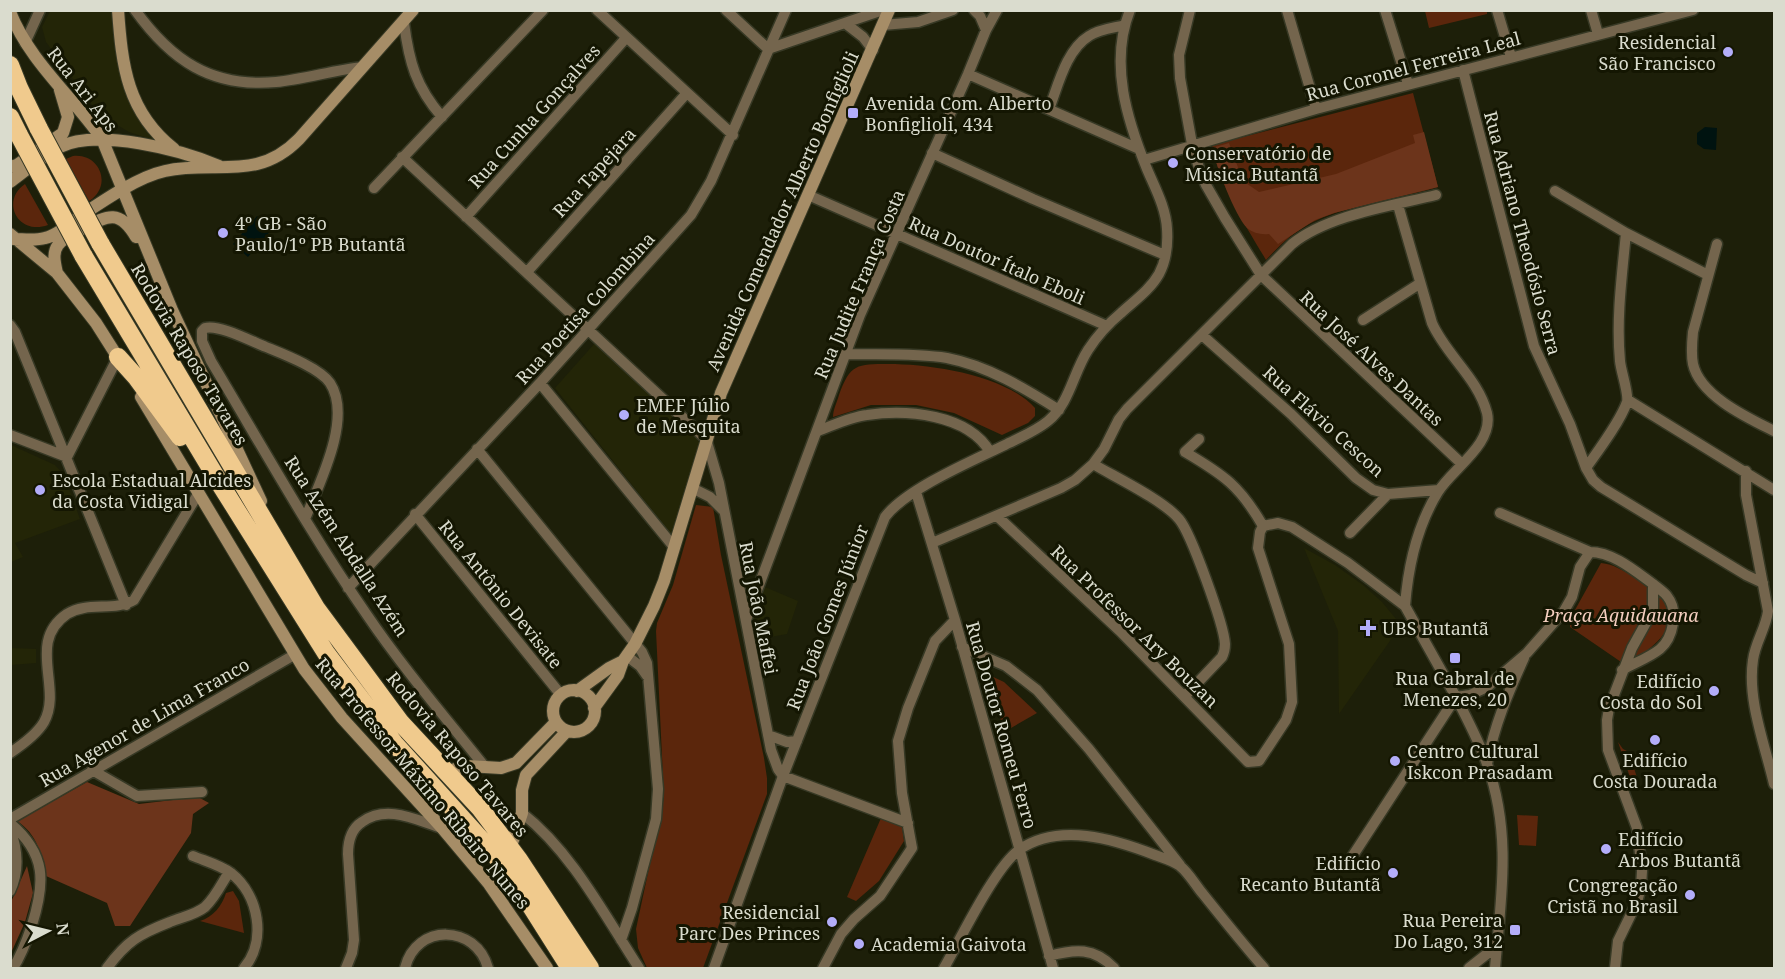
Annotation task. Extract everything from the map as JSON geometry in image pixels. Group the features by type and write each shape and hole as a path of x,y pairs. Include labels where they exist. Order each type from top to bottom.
{"highway":[{"name":"Rodovia Raposo Tavares","path":"10,65 39,129 100,243 316,608 401,723 480,808 572,938 590,969"},
{"name":"Rodovia Raposo Tavares","path":"10,117 83,255 222,487 332,662 394,743 496,856 527,900 570,969"},
{"path":"118,357 222,487"}],"main road":[{"path":"118,10 124,70 135,102 157,136 175,150"},
{"path":"12,238 36,240 52,236 124,190 165,171 220,166 246,168 261,164 281,154 299,139 404,23 413,10"},
{"name":"Avenida Comendador Alberto Bonfiglioli","path":"594,708 618,675 656,603 706,440 729,374 889,10"},
{"name":"Rua Ari Aps","path":"10,12 25,43 59,87 86,116 102,139 124,190"},
{"path":"10,167 18,165 63,133 68,117 59,87"},
{"path":"10,182 60,147 87,139 102,139 175,150 220,166"},
{"path":"124,190 153,266 284,554"},
{"path":"57,273 54,258 58,244 66,237 112,216 124,220 130,226 153,266"},
{"name":"Rua Professor Máximo Ribeiro Nunes","path":"12,238 57,273 96,323 294,655 342,718 442,828 489,884 548,969"},
{"name":"Avenida Comendador Alberto Bonfiglioli","path":"577,691 625,659"},
{"path":"577,691 588,696 594,708 593,719 587,727 577,732 567,731 556,722 553,707 561,695 577,691"},
{"path":"447,771 468,766 501,768 516,763 556,722"},
{"path":"510,849 522,813 522,790 526,775 567,731"}],"street":[{"path":"25,43 40,10"},
{"path":"135,10 158,40 174,54 192,66 228,78 245,82 270,82 363,67"},
{"path":"374,188 543,10"},
{"path":"597,10 733,135"},
{"path":"726,10 768,49 883,10"},
{"name":"Rua Poetisa Colombina","path":"348,588 540,383 691,215 711,181 733,135 786,10"},
{"path":"883,25 918,22 953,10"},
{"path":"974,10 980,16 986,30"},
{"name":"Rua Judite França Costa","path":"746,620 860,315 986,30 997,10"},
{"name":"Rua João Gomes Júnior","path":"714,969 783,776 878,530 892,507 990,452 1030,433 1048,421 1059,410 1088,350 1107,326 1151,285 1159,273 1165,255 1166,218 1130,121 1121,76 1121,48 1130,10"},
{"name":"Rua José Alves Dantas","path":"1190,10 1181,40 1179,64 1192,144 1206,185 1261,275 1462,464"},
{"path":"1287,10 1316,109"},
{"path":"1385,10 1408,84"},
{"path":"1497,10 1511,57"},
{"path":"1591,10 1598,34"},
{"name":"Rua Coronel Ferreira Leal","path":"1141,154 1192,144 1408,84 1693,10"},
{"path":"404,23 406,42 419,86 427,100 442,117"},
{"path":"845,23 858,33 873,50"},
{"path":"1049,110 1072,53 1081,42 1090,34 1125,26"},
{"name":"Rua Cunha Gonçalves","path":"466,217 626,38"},
{"name":"Rua Adriano Theodósio Serra","path":"1463,70 1534,346 1579,446 1586,468"},
{"path":"968,74 1141,154"},
{"name":"Rua Tapejara","path":"526,272 686,94"},
{"path":"932,153 1165,255"},
{"path":"402,157 706,440"},
{"path":"1555,191 1626,233 1708,274"},
{"name":"Rua Doutor Ítalo Eboli","path":"808,195 1107,326"},
{"path":"932,543 1061,488 1084,473 1104,449 1119,419 1127,409 1302,235 1330,223 1436,195"},
{"path":"1398,205 1419,284 1437,335 1471,379 1487,412 1488,421 1483,440 1439,490 1426,514 1411,560 1405,606"},
{"path":"1626,233 1619,342 1620,363 1628,400 1605,441 1586,468 1593,480 1601,487 1763,583"},
{"path":"1717,244 1692,344 1693,364 1697,376 1705,387 1722,400 1774,431"},
{"path":"1363,320 1419,284"},
{"path":"10,325 15,332 67,457 126,605"},
{"name":"Rua Azém Abdalla Azém","path":"305,519 330,452 338,421 338,407 329,382 322,375 280,353 219,329 208,327 201,331 202,341 212,361 305,519 348,588 390,648 485,767"},
{"name":"Rua Flávio Cescon","path":"1202,335 1283,406 1356,478 1373,490 1388,494 1439,490"},
{"path":"846,354 927,356 949,359 1000,376 1059,410"},
{"path":"67,457 118,357"},
{"path":"540,383 674,548"},
{"path":"1628,400 1774,490"},
{"path":"818,431 869,414 929,416 969,430 985,443 990,452"},
{"path":"10,435 67,457"},
{"path":"1199,439 1185,452 1215,469 1234,484 1252,506 1263,526 1278,523 1292,527 1348,563 1405,606 1456,697 1487,764 1501,818 1504,850 1496,969"},
{"name":"Rua João Maffei","path":"706,440 715,465 768,735 774,761 783,776"},
{"path":"477,449 645,658 649,679 658,789 656,819 621,940"},
{"path":"1093,464 1167,508 1179,519 1191,541 1219,619 1225,650 1222,657 1185,696"},
{"path":"1746,471 1746,495 1768,611 1753,660 1753,686 1774,784"},
{"path":"692,488 710,497 725,513"},
{"name":"Rua Doutor Romeu Ferro","path":"916,492 955,620 1053,969"},
{"path":"10,753 39,729 46,720 50,694 46,646 58,623 68,614 80,608 126,605 134,600 198,494"},
{"path":"1350,533 1388,494"},
{"path":"1500,513 1590,552 1603,554 1636,571 1667,596 1671,602 1673,621 1665,644 1622,671"},
{"name":"Rua Antônio Devisate","path":"415,514 561,695"},
{"name":"Rua Professor Ary Bouzan","path":"997,516 1185,696 1248,762 1259,761 1286,720 1292,702 1289,644 1258,548 1263,526"},
{"path":"1350,860 1456,697 1470,695 1486,687 1527,653 1564,610 1572,597 1580,567 1590,552"},
{"path":"1615,969 1618,941 1637,902 1642,871 1637,828 1608,750 1607,720 1622,671 1653,610 1653,584"},
{"path":"823,969 846,928 880,896 910,852 912,845 902,793 898,741 908,708 935,641 955,620"},
{"path":"962,647 1006,666 1037,690 1089,749 1263,969"},
{"path":"1487,764 1492,738 1505,698 1527,653"},
{"name":"Rua Agenor de Lima Franco","path":"10,821 92,770 294,655"},
{"path":"625,659 640,666 649,679"},
{"path":"768,735 787,742 797,741"},
{"path":"92,770 137,796 202,792"},
{"path":"783,776 908,823"},
{"path":"346,969 354,940 348,854 352,832 358,824 382,812 393,813 442,828"},
{"path":"522,813 548,835 639,969"},
{"path":"10,821 30,844 39,862 41,879 41,893 30,932 13,969"},
{"path":"10,829 18,866 10,891"},
{"path":"944,969 995,878 1007,862 1020,850 1045,838 1064,835 1109,840 1180,866"},
{"path":"193,856 229,872 244,885 252,900 257,918 255,950 244,969"},
{"path":"108,969 121,950 133,939 172,921 195,914 207,906 229,872"},
{"path":"405,969 408,958 417,945 435,936 447,934 466,939 477,948 485,959 488,969"},
{"path":"1469,969 1497,946"},
{"path":"1049,956 1076,950 1088,951 1107,961 1114,969"}],"shaded area":[{"path":"50,11 112,11 118,54 157,141 129,132 99,114 46,42 42,27"},
{"path":"1705,127 1717,128 1716,150 1704,149 1697,144 1697,133"},
{"path":"1424,132 1438,187 1334,213 1315,220 1278,244 1269,234 1252,231 1242,222 1226,190 1212,148 1229,143 1243,181 1259,192 1336,174 1415,143 1413,135"},
{"path":"257,216 272,229 248,257 233,244"},
{"name":"EMEF Júlio de Mesquita","path":"595,343 700,442 672,535 555,388"},
{"name":"Escola Estadual Alcides da Costa Vidigal","path":"11,445 55,465 64,475 80,519 15,543 23,557 11,562"},
{"name":"UBS Butantã","path":"1304,548 1335,565 1363,585 1382,602 1401,625 1339,714 1338,631"},
{"path":"765,587 798,601 787,634 753,640 752,624"},
{"path":"11,648 36,649 36,663 11,665"},
{"path":"87,782 139,804 198,797 209,803 193,814 191,833 130,926 115,926 107,903 46,876 34,838 17,821"},
{"path":"27,866 33,893 25,922 11,953 11,902"}],"green space":[{"path":"1425,11 1487,11 1487,14 1429,28"},
{"path":"1413,93 1438,187 1331,214 1296,232 1266,260 1227,190 1212,145"},
{"path":"82,156 90,160 100,172 102,179 100,187 89,201 66,159"},
{"path":"25,184 48,225 28,226 16,215 13,207 14,199"},
{"path":"869,364 945,369 987,380 1022,397 1035,408 1035,416 1028,423 1002,435 954,413 916,405 871,405 833,417 843,385 851,372"},
{"path":"696,505 713,507 764,758 767,794 703,968 647,968 638,948 636,929 664,798 656,631 657,623 673,585"},
{"name":"Praça Aquidauana","path":"1601,563 1618,568 1653,587 1663,595 1669,606 1671,616 1662,636 1644,653 1624,664 1570,627 1570,619"},
{"path":"989,675 1004,682 1037,713 1004,732"},
{"path":"1618,742 1623,749 1629,752 1639,784 1633,786"},
{"path":"1517,815 1538,816 1536,846 1519,845"},
{"path":"881,818 902,827 904,841 879,881 856,901 847,897"},
{"path":"233,891 239,901 244,933 200,921 213,914 226,893"}],"place":[{"name":"Residencial São Francisco","path":"1728,52"},
{"name":"Avenida Com. Alberto Bonfiglioli, 434","path":"853,113"},
{"name":"Conservatório de Música Butantã","path":"1173,163"},
{"name":"4º GB - São Paulo/1º PB Butantã","path":"223,233"},
{"name":"EMEF Júlio de Mesquita","path":"624,415"},
{"name":"Escola Estadual Alcides da Costa Vidigal","path":"40,490"},
{"name":"UBS Butantã","path":"1368,628"},
{"name":"Rua Cabral de Menezes, 20","path":"1455,658"},
{"name":"Edifício Costa do Sol","path":"1714,691"},
{"name":"Edifício Costa Dourada","path":"1655,740"},
{"name":"Centro Cultural Iskcon Prasadam","path":"1395,761"},
{"name":"Edifício Arbos Butantã","path":"1606,849"},
{"name":"Edifício Recanto Butantã","path":"1393,873"},
{"name":"Congregação Cristã no Brasil","path":"1690,895"},
{"name":"Residencial Parc Des Princes","path":"832,922"},
{"name":"Rua Pereira Do Lago, 312","path":"1515,930"},
{"name":"Academia Gaivota","path":"859,944"}]}
